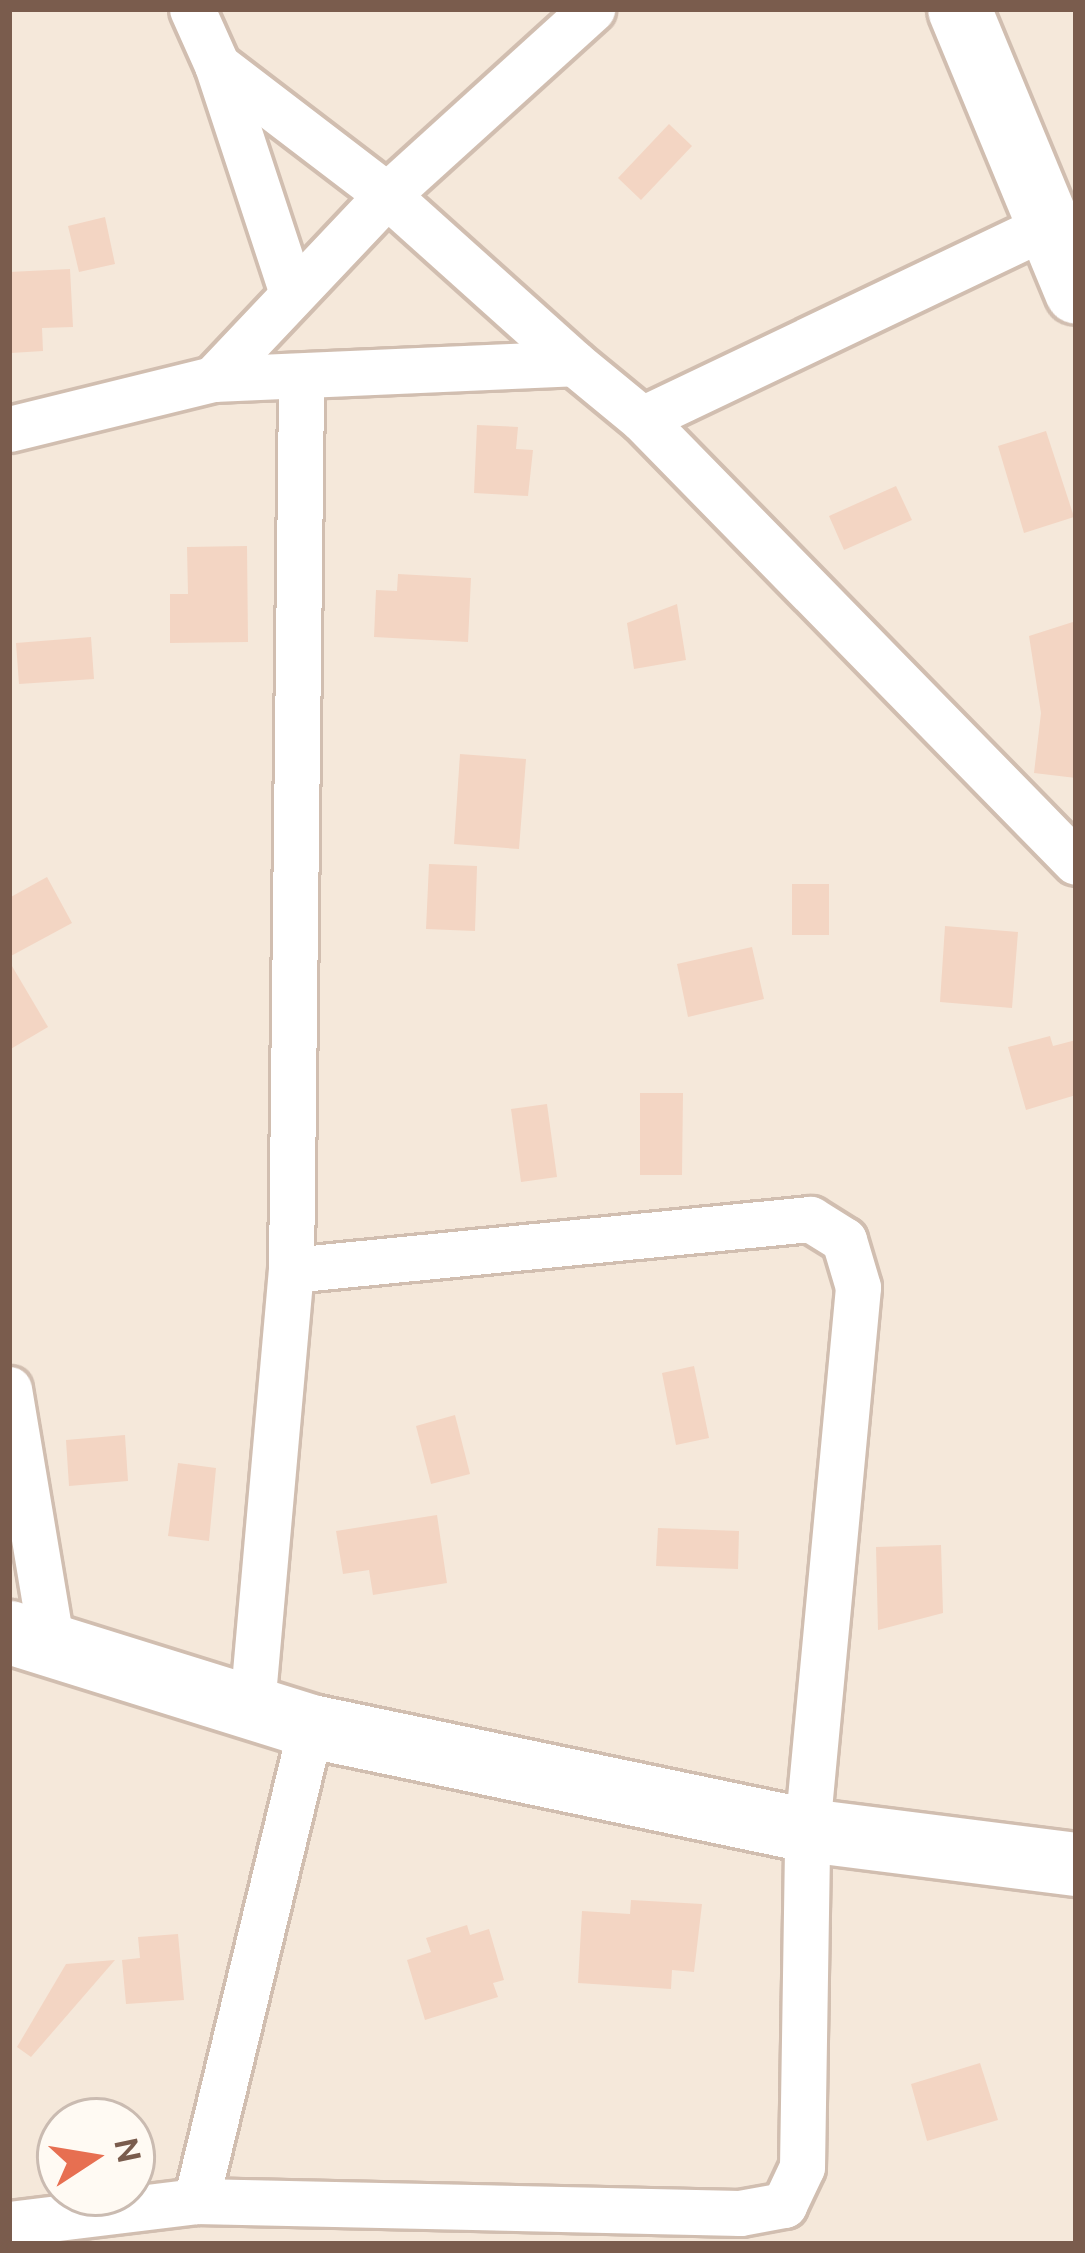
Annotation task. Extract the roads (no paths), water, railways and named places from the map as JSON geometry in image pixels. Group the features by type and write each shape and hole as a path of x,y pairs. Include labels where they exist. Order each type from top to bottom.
{"street":[{"path":"213,379 387,195 592,9"},
{"path":"959,9 1076,292"},
{"path":"980,9 998,107"},
{"path":"198,13 292,292"},
{"path":"217,65 387,195 642,419 1076,862"},
{"path":"642,419 1050,224"},
{"path":"9,429 213,379 301,382 574,363"},
{"path":"252,1706 291,1270 301,382"},
{"path":"9,2224 196,2201 784,2205 802,2167 807,1830 858,1288 844,1240 810,1219 291,1270"},
{"path":"9,1389 31,1638 311,1726 807,1830 1076,1864"},
{"path":"196,2201 311,1726"}]}
